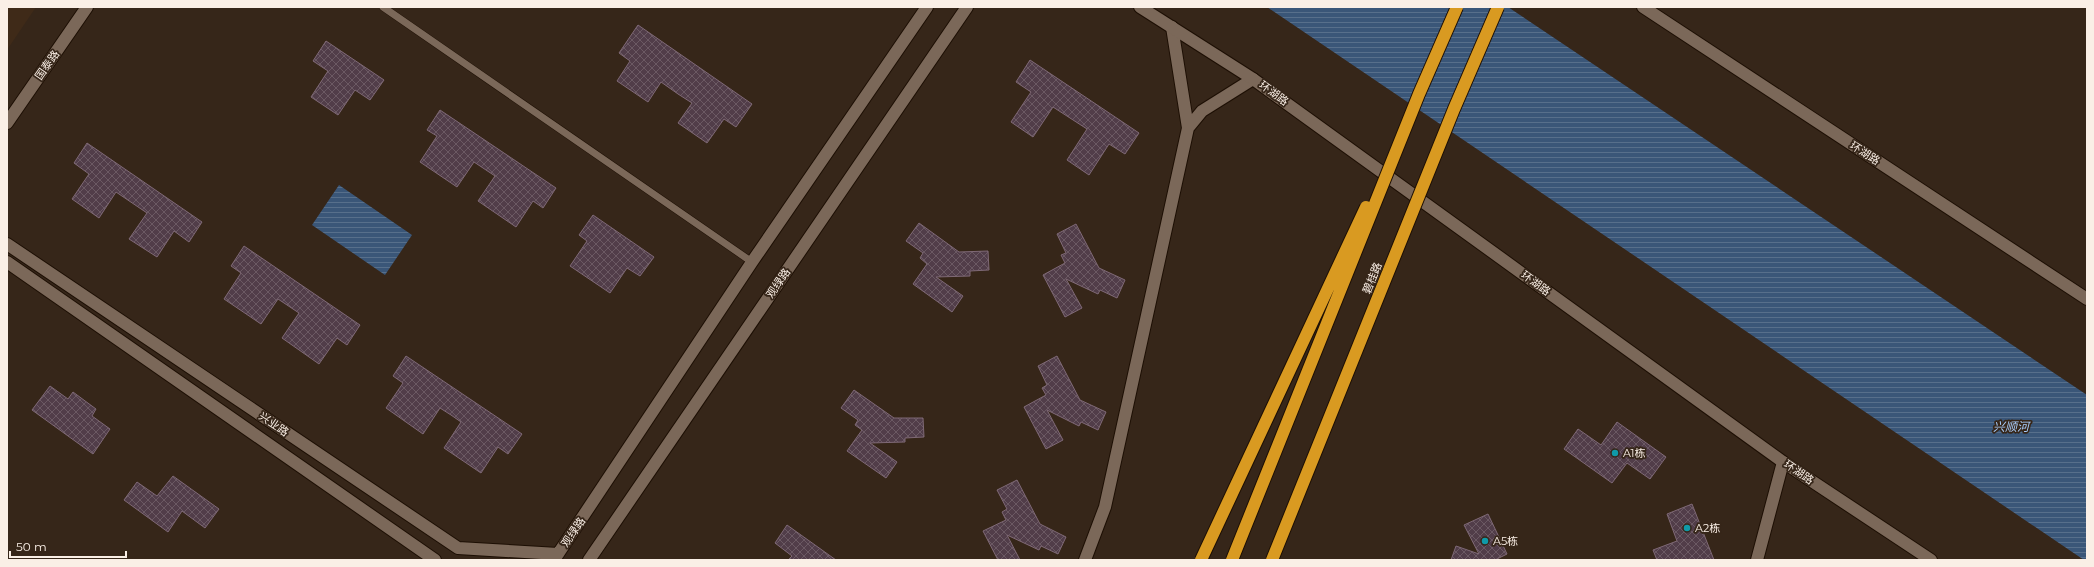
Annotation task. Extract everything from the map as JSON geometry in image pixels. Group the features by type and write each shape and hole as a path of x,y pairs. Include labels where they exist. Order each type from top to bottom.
{"highway":[{"path":"1232,560 1457,7"},
{"name":"碧桂路","path":"1272,560 1454,109 1498,7"},
{"path":"1201,560 1434,61"}],"street":[{"name":"国泰路","path":"7,123 87,7"},
{"name":"观绿路","path":"556,557 752,262 927,7"},
{"name":"观绿路","path":"589,560 967,7"},
{"name":"环湖路","path":"1140,7 1253,79 1783,462 1931,560"},
{"name":"环湖路","path":"1643,7 2087,300"},
{"path":"1085,560 1105,507 1188,128 1172,27"},
{"path":"1188,128 1202,111 1253,79"},
{"name":"兴业路","path":"7,244 458,548 556,557"},
{"name":"兴业路","path":"7,262 435,560"},
{"path":"1757,560 1783,462"}],"lane":[{"path":"383,7 752,262"}],"shaded area":[{"path":"7,7 36,7 7,50"}],"water":[{"name":"兴顺河","path":"1267,7 1508,7 2087,395 2087,560 2084,560"},
{"path":"339,185 412,235 385,275 312,225"}],"building":[{"path":"638,25 752,104 736,127 724,119 707,143 678,123 692,103 661,82 648,102 617,81 630,61 619,53"},
{"path":"326,41 384,80 370,100 355,90 338,115 311,97 328,71 313,61"},
{"path":"1030,60 1139,133 1125,154 1109,144 1089,175 1067,160 1087,129 1053,107 1033,137 1011,122 1031,92 1016,82"},
{"path":"440,110 556,188 543,208 533,201 516,227 478,201 495,176 474,162 457,187 420,162 437,136 427,130"},
{"path":"87,143 202,222 189,242 174,231 157,257 129,239 147,213 116,192 99,218 72,199 89,174 74,163"},
{"path":"593,215 654,257 640,276 627,268 610,293 570,266 587,241 579,235"},
{"path":"919,223 959,252 988,251 989,270 970,271 970,276 936,277 963,296 952,312 913,284 927,264 920,258 923,253 906,241"},
{"path":"1076,224 1099,268 1125,280 1117,298 1100,290 1098,294 1066,279 1082,308 1065,317 1043,275 1065,263 1061,255 1066,253 1057,234"},
{"path":"244,246 360,325 347,345 337,338 319,364 282,338 299,313 278,299 261,324 224,299 241,273 231,266"},
{"path":"406,356 522,434 508,454 498,447 481,473 444,448 461,422 451,415 440,408 423,434 386,408 403,383 393,376"},
{"path":"1057,356 1080,400 1106,412 1098,430 1081,422 1079,426 1047,410 1063,440 1046,449 1024,407 1046,395 1042,388 1047,385 1038,366"},
{"path":"50,386 68,399 73,392 96,409 92,416 110,429 93,454 32,410"},
{"path":"854,390 894,418 923,418 924,437 905,438 905,442 870,443 897,462 886,478 847,451 862,430 855,425 858,420 841,408"},
{"name":"A1栋","path":"1617,422 1666,457 1650,479 1627,463 1612,483 1564,449 1578,429 1601,445"},
{"path":"173,476 219,509 205,528 182,511 168,532 124,500 137,482 157,496"},
{"path":"1017,480 1040,524 1066,537 1058,554 1041,546 1039,550 1007,535 1020,560 998,560 983,531 1006,520 1002,512 1007,509 997,490"},
{"name":"A2栋","path":"1692,504 1714,560 1657,560 1653,550 1677,541 1667,514"},
{"name":"A5栋","path":"1488,514 1507,554 1495,560 1451,560 1456,546 1479,554 1464,525"},
{"path":"787,525 836,560 788,560 792,556 775,543"}],"place":[{"name":"A1栋","path":"1615,453"},
{"name":"A2栋","path":"1687,528"},
{"name":"A5栋","path":"1485,541"}]}
